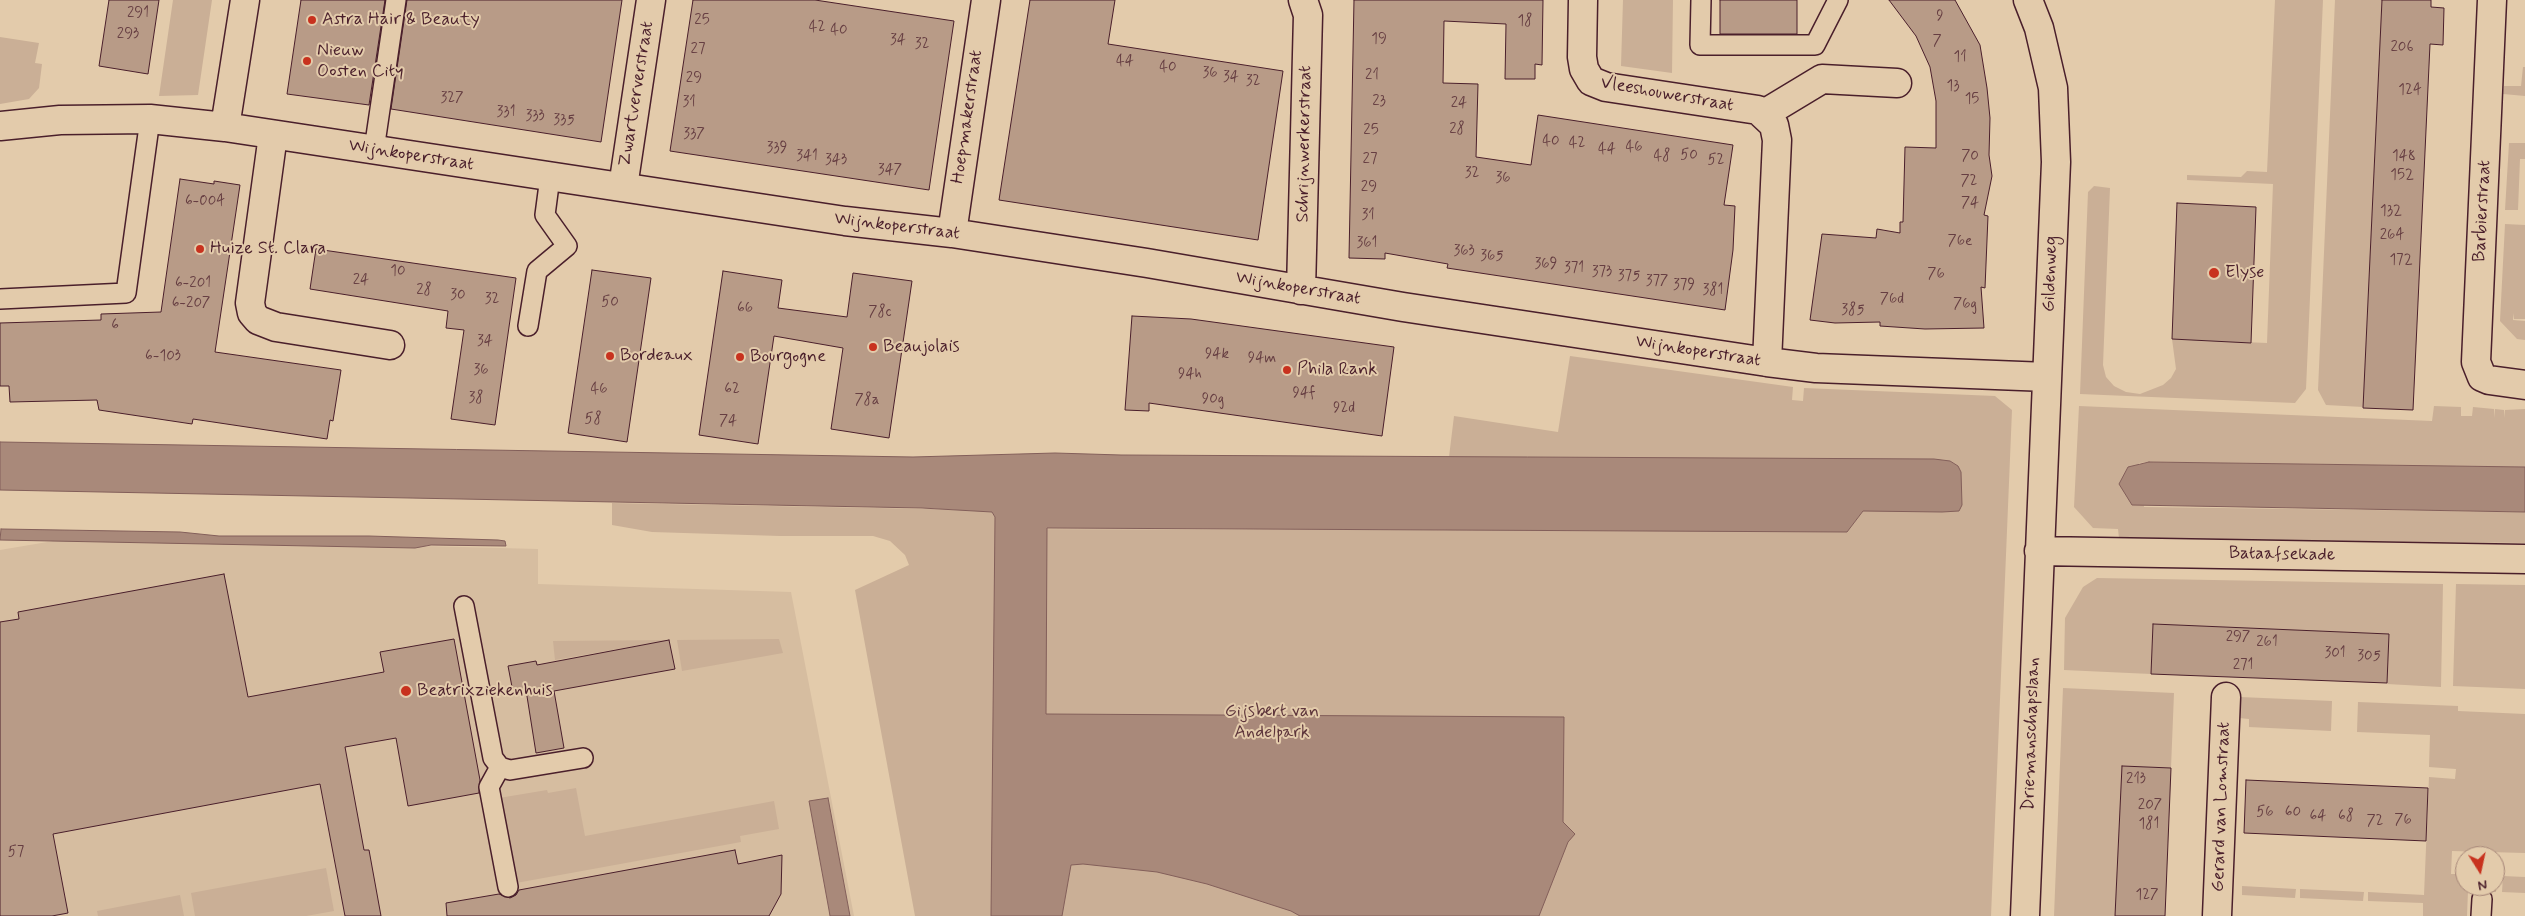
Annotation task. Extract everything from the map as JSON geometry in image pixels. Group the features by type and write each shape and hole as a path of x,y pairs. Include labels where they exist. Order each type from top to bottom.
{"street":[{"path":"225,127 245,0"},
{"name":"Zwartververstraat","path":"623,188 651,0"},
{"name":"Hoepmakerstraat","path":"952,233 986,0"},
{"name":"Schrijnwerkerstraat","path":"1301,290 1308,15 1303,0"},
{"name":"Vleeshouwerstraat","path":"1584,0 1584,70 1591,81 1606,87 1758,110 1764,114"},
{"name":"Gildenweg","path":"2028,0 2047,56 2056,119 2056,162 2040,551"},
{"name":"Barbierstraat","path":"2492,0 2476,362 2482,377 2489,380 2525,385"},
{"path":"1767,362 1777,140 1774,125 1764,114 1822,79 1897,83"},
{"name":"Wijnkoperstraat","path":"0,126 60,120 150,118 225,127 845,221 952,233 1157,264 1301,290 1767,362 1816,368 2047,377"},
{"path":"272,135 250,302 252,313 258,320 276,327 390,345"},
{"name":"Bataafsekade","path":"2040,551 2525,559"},
{"name":"Driemanschapslaan","path":"2025,916 2040,551"},
{"name":"Gerard van Lomstraat","path":"2217,916 2226,697"}],"lane":[{"path":"374,150 396,0"},
{"path":"1701,0 1700,45 1815,45 1838,0"},
{"path":"0,299 126,293 150,118"},
{"path":"528,326 537,271 567,246 545,215 550,177"},
{"path":"464,606 493,758 500,767 510,770 583,758"},
{"path":"500,767 488,788 508,887"}],"shaded area":[{"path":"0,442 913,457 1055,453 1121,455 1934,459 1950,461 1958,466 1961,472 1962,505 1959,511 1863,511 1847,532 1047,528 1046,714 1564,717 1563,822 1575,834 1568,842 1539,916 1300,916 1291,911 1207,884 1157,872 1083,864 1071,865 1062,916 991,916 995,517 992,512 922,508 0,490"},
{"path":"2149,462 2525,467 2525,512 2132,505 2119,484 2128,467"},
{"path":"1,529 180,532 219,536 369,536 498,540 505,541 506,546 431,545 415,548 0,540"},
{"name":"Beatrixziekenhuis","path":"77,537 538,549 538,584 791,592 854,916 0,916 0,550"},
{"path":"828,798 850,916 830,916 809,801"}],"green space":[{"path":"173,0 212,0 198,95 159,96"},
{"path":"1623,0 1673,0 1672,73 1621,66"},
{"path":"2275,0 2323,0 2306,389 2295,403 2080,394 2088,192 2094,186 2110,188 2103,365 2106,377 2114,386 2126,392 2140,394 2163,385 2171,378 2176,369 2172,339 2267,343 2273,184 2187,180 2187,175 2241,177 2247,171 2267,172"},
{"path":"2335,0 2382,0 2363,407 2326,405 2318,390"},
{"path":"0,37 39,43 35,63 42,64 39,88 29,99 0,104"},
{"path":"2523,67 2525,67 2525,96 2503,94 2504,86 2521,86"},
{"path":"2509,143 2525,143 2525,159 2520,159 2518,210 2505,210"},
{"path":"2505,224 2525,225 2525,319 2514,319 2513,313 2513,320 2525,321 2525,340 2517,339 2500,321"},
{"name":"Gijsbert van Andelpark","path":"1570,356 1793,387 1792,400 1803,401 1804,388 1995,396 2012,410 1991,916 915,916 855,590 909,565 905,555 890,541 873,536 780,536 652,532 612,525 612,503 985,510 992,512 995,517 996,529 1847,531 1863,511 1959,511 1961,472 1958,466 1950,461 1449,457 1454,416 1558,432"},
{"path":"2079,406 2432,421 2434,406 2461,407 2461,416 2472,416 2473,407 2494,409 2494,418 2495,409 2504,410 2504,418 2505,410 2525,409 2525,467 2139,463 2144,507 2525,512 2525,543 2119,538 2118,529 2093,528 2074,507"},
{"path":"2097,578 2443,584 2441,687 2387,684 2389,634 2153,624 2151,674 2064,670 2065,618 2083,587"},
{"path":"2456,584 2525,585 2525,689 2453,686"},
{"path":"779,639 783,653 682,671 677,640"},
{"path":"669,640 555,660 553,641"},
{"path":"2063,688 2174,693 2171,768 2122,766 2115,916 2054,916"},
{"path":"2240,697 2332,701 2331,731 2249,727 2249,719 2239,718"},
{"path":"2358,702 2458,706 2458,711 2525,714 2525,853 2505,852 2505,846 2455,846 2455,851 2452,851 2451,874 2455,874 2455,896 2468,896 2467,916 2423,916 2423,903 2368,901 2368,892 2424,895 2429,777 2455,779 2456,769 2429,767 2430,735 2357,732"},
{"path":"576,788 585,836 774,801 779,829 740,836 741,842 516,883 499,798 547,790 548,793"},
{"path":"326,868 334,911 306,916 195,916 191,893"},
{"path":"2505,876 2525,877 2525,893 2505,892"},
{"path":"2242,886 2296,889 2295,898 2242,895"},
{"path":"2300,889 2364,892 2363,901 2300,898"},
{"path":"180,895 184,916 98,916 97,911"}],"building":[{"path":"109,0 159,0 148,74 99,66"},
{"path":"301,0 385,0 369,105 287,94"},
{"path":"407,0 622,0 601,142 391,109"},
{"path":"693,0 815,0 954,21 929,190 670,151"},
{"path":"1030,0 1115,0 1108,44 1283,71 1258,240 999,200"},
{"path":"1354,0 1543,0 1542,65 1535,64 1535,79 1505,79 1506,24 1444,21 1443,83 1478,84 1476,157 1531,165 1538,115 1733,145 1724,205 1735,206 1733,250 1725,310 1447,268 1448,264 1385,253 1385,259 1349,258"},
{"path":"1720,0 1797,0 1797,34 1720,34"},
{"path":"1889,0 1955,0 1980,45 1990,118 1989,155 1992,176 1984,215 1988,216 1985,288 1981,287 1984,328 1925,329 1880,326 1880,322 1835,323 1810,320 1822,234 1876,238 1877,229 1900,233 1900,222 1903,222 1905,147 1936,148 1936,101 1930,67 1916,36"},
{"path":"2382,0 2431,0 2431,7 2444,8 2443,45 2430,44 2413,410 2363,408"},
{"name":"Huize St. Clara","path":"180,179 214,184 214,181 240,185 215,352 341,370 333,421 330,420 327,439 193,419 192,424 99,410 97,400 10,402 9,386 0,386 0,323 101,320 101,314 161,312"},
{"name":"Elyse","path":"2177,203 2256,207 2251,343 2172,339"},
{"path":"316,249 516,278 495,425 451,419 464,330 446,328 448,311 310,289"},
{"name":"Bordeaux","path":"592,270 651,278 627,442 568,433"},
{"path":"723,271 782,280 778,308 847,317 853,273 912,281 889,438 831,429 843,348 774,336 758,444 699,435"},
{"name":"Phila Rank","path":"1132,316 1191,319 1394,347 1382,436 1149,403 1149,411 1125,410"},
{"path":"224,574 248,697 384,672 380,652 454,639 480,780 479,793 408,806 396,738 345,747 364,850 369,850 381,916 345,916 320,784 53,834 68,913 52,916 0,916 0,622 19,619 18,612"},
{"path":"2153,624 2389,634 2387,683 2151,674"},
{"path":"669,640 675,669 554,691 564,748 536,753 526,690 513,692 508,666 536,661 537,665"},
{"path":"2122,766 2171,768 2165,916 2115,916"},
{"path":"2246,780 2428,788 2426,841 2244,833"},
{"path":"735,850 738,864 782,855 781,894 769,916 447,916 446,903 499,894 510,898 516,895 519,890"}],"place":[{"name":"Astra Hair & Beauty","path":"312,20"},
{"name":"Nieuw Oosten City","path":"307,61"},
{"name":"Huize St. Clara","path":"200,249"},
{"name":"Elyse","path":"2214,273"},
{"name":"Beaujolais","path":"873,347"},
{"name":"Bordeaux","path":"610,356"},
{"name":"Bourgogne","path":"740,357"},
{"name":"Phila Rank","path":"1287,370"},
{"name":"Beatrixziekenhuis","path":"406,691"}]}
